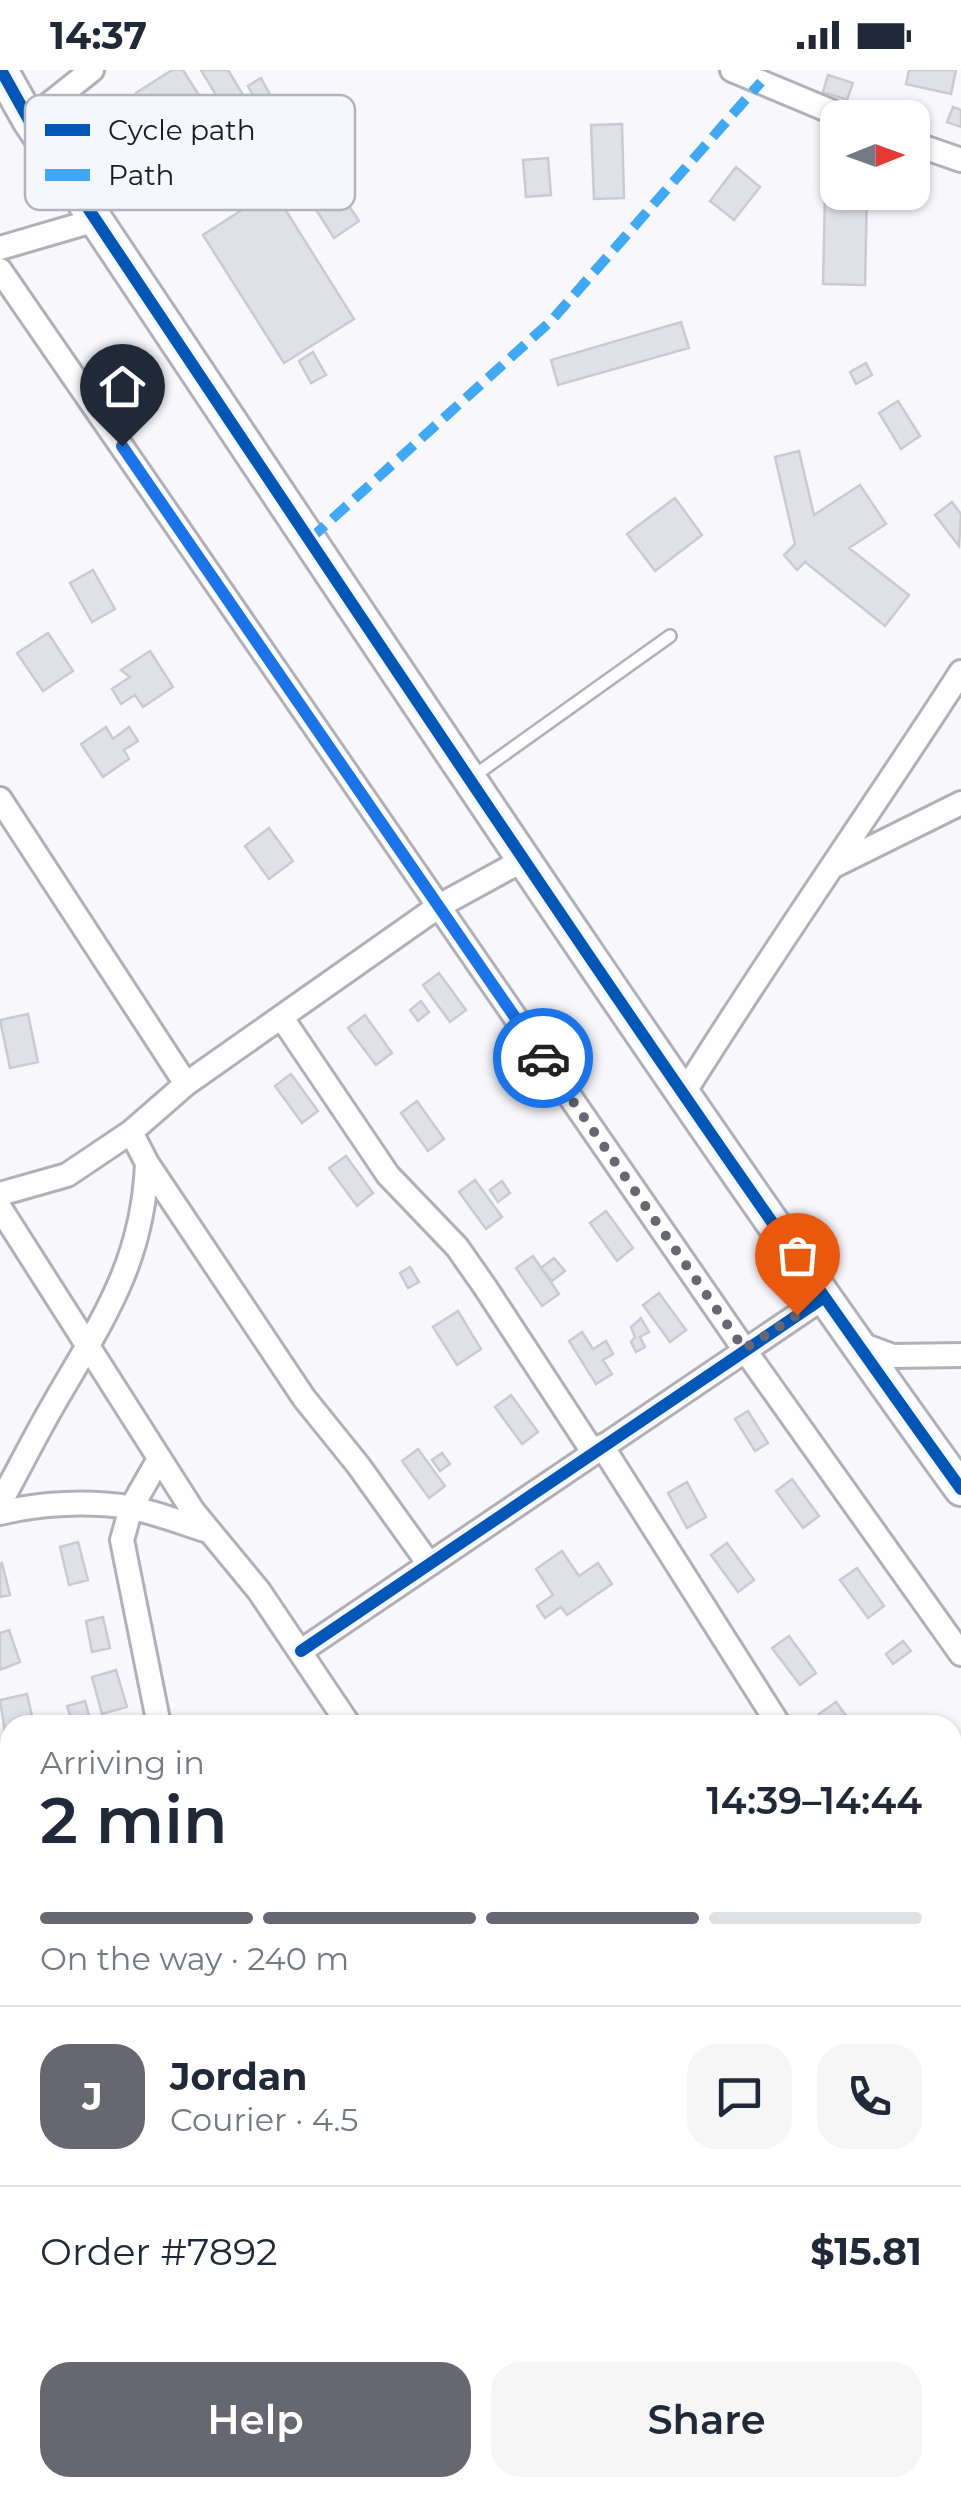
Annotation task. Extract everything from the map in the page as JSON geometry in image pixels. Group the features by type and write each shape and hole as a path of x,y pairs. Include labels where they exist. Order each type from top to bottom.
{"street":[{"path":"60,95 92,70"},
{"path":"732,70 820,107"},
{"path":"1,73 25,113"},
{"path":"930,149 961,160"},
{"path":"89,210 823,1298 961,1489"},
{"path":"0,248 96,220"},
{"path":"0,270 744,1349 961,1654"},
{"path":"684,1093 766,961 961,672"},
{"path":"0,799 186,1084"},
{"path":"831,868 961,803"},
{"path":"0,1194 67,1175 131,1132 186,1084 439,906 526,859"},
{"path":"282,1018 388,1175 456,1248 485,1287 772,1715"},
{"path":"131,1132 146,1164 304,1398 429,1564"},
{"path":"0,1503 88,1350 126,1274 146,1195 146,1164"},
{"path":"0,1208 206,1530 259,1592 342,1715"},
{"path":"301,1652 823,1298"},
{"path":"854,1342 893,1356 961,1356"},
{"path":"156,1715 122,1540 131,1508 159,1458"},
{"path":"0,1512 46,1506 131,1508 206,1530"}],"lane":[{"path":"471,778 670,636"}],"building":[{"path":"172,70 183,70 199,95 137,95"},
{"path":"201,70 228,70 243,95 216,95"},
{"path":"909,70 956,70 951,94 906,84"},
{"path":"828,75 853,83 847,100 823,92"},
{"path":"261,78 270,95 253,95 248,86"},
{"path":"953,107 961,110 961,127 947,122"},
{"path":"622,124 624,198 594,199 591,125"},
{"path":"548,158 551,195 526,197 523,160"},
{"path":"736,167 760,187 734,220 710,201"},
{"path":"242,210 286,210 354,319 284,363 203,235"},
{"path":"316,210 352,210 359,221 334,238"},
{"path":"825,210 867,210 865,285 823,284"},
{"path":"681,322 689,348 558,385 551,360"},
{"path":"313,352 326,375 311,383 299,361"},
{"path":"866,363 872,375 856,384 850,372"},
{"path":"898,401 920,436 901,449 879,413"},
{"path":"799,451 814,515 860,485 886,524 849,548 909,595 885,626 805,562 797,570 784,555 795,544 775,457"},
{"path":"675,498 702,535 655,571 627,534"},
{"path":"952,502 961,514 959,546 935,515"},
{"path":"93,570 115,609 92,622 70,583"},
{"path":"48,633 73,671 43,691 17,653"},
{"path":"150,651 173,687 143,707 135,695 121,704 112,689 130,677 121,670"},
{"path":"106,727 113,739 129,727 138,741 124,750 129,759 103,777 81,744"},
{"path":"269,828 293,861 269,879 245,846"},
{"path":"439,973 466,1010 450,1022 423,985"},
{"path":"421,1001 429,1012 418,1021 410,1010"},
{"path":"28,1014 38,1062 10,1068 0,1020"},
{"path":"365,1015 392,1053 376,1065 348,1028"},
{"path":"291,1074 318,1111 302,1123 275,1086"},
{"path":"417,1101 444,1139 428,1151 401,1113"},
{"path":"346,1156 373,1193 357,1206 329,1168"},
{"path":"475,1180 502,1217 486,1229 459,1192"},
{"path":"502,1181 510,1193 498,1202 490,1190"},
{"path":"606,1211 633,1248 617,1261 590,1223"},
{"path":"533,1256 559,1294 542,1306 516,1268"},
{"path":"554,1258 565,1271 552,1281 541,1268"},
{"path":"410,1267 419,1282 408,1288 400,1273"},
{"path":"659,1293 686,1330 670,1342 643,1305"},
{"path":"458,1311 481,1349 457,1365 433,1327"},
{"path":"641,1318 649,1332 640,1337 645,1347 636,1352 631,1327"},
{"path":"582,1332 593,1349 606,1341 613,1354 603,1360 612,1374 596,1384 569,1341"},
{"path":"511,1395 538,1432 522,1444 495,1407"},
{"path":"748,1411 768,1443 755,1451 735,1419"},
{"path":"418,1449 445,1486 429,1498 402,1461"},
{"path":"442,1453 450,1464 440,1471 432,1460"},
{"path":"792,1479 819,1516 803,1528 776,1491"},
{"path":"687,1482 706,1517 687,1528 668,1493"},
{"path":"78,1542 88,1580 69,1585 60,1547"},
{"path":"727,1543 754,1580 738,1592 711,1555"},
{"path":"562,1551 579,1576 598,1563 612,1584 567,1615 561,1607 545,1618 537,1606 553,1595 536,1569"},
{"path":"0,1564 10,1595 0,1597"},
{"path":"857,1568 884,1606 868,1618 840,1580"},
{"path":"103,1617 110,1648 92,1652 86,1621"},
{"path":"9,1630 20,1662 0,1670 0,1633"},
{"path":"789,1636 816,1673 800,1685 772,1648"},
{"path":"903,1641 911,1651 893,1664 886,1654"},
{"path":"116,1670 127,1707 102,1714 92,1677"},
{"path":"27,1694 32,1715 2,1715 0,1700"},
{"path":"85,1701 89,1715 70,1715 67,1706"},
{"path":"836,1702 846,1715 820,1715"}],"marked path":[{"path":"310,539 551,321 761,82"}],"cycle path":[{"path":"1,70 25,113"},
{"path":"89,210 722,1150 961,1489"},
{"path":"301,1651 823,1298"}],"way so far":[{"path":"543,1058 744,1349 797,1315"}],"route":[{"path":"122,446 543,1058"}]}
